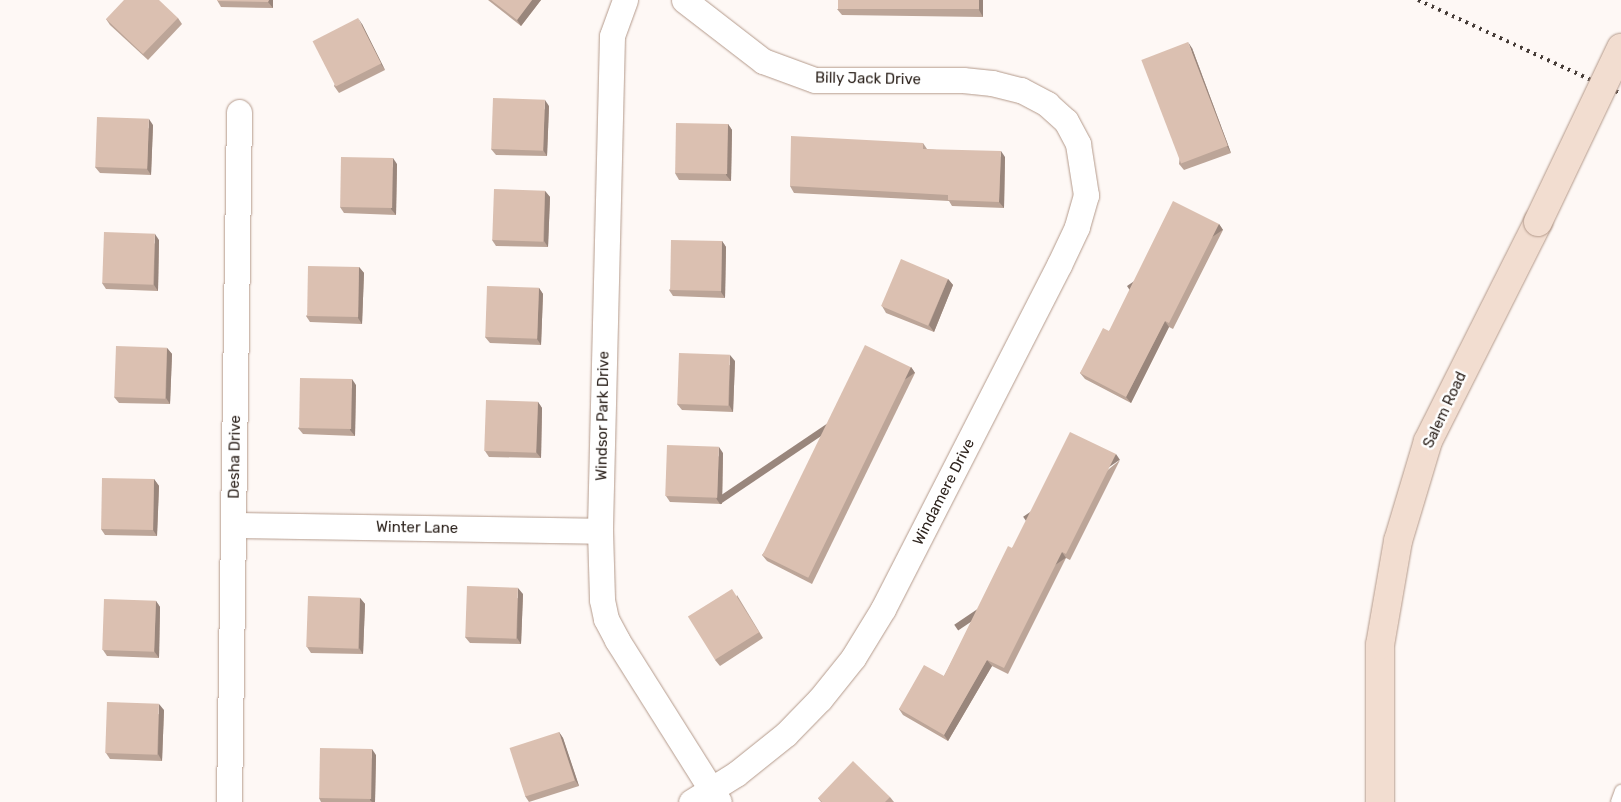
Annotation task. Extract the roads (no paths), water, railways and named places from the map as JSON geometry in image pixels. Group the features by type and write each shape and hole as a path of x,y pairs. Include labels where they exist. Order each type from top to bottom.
{"main road":[{"name":"Salem Road","path":"1380,802 1380,645 1398,541 1428,441 1538,222 1621,48"}],"street":[{"name":"Windsor Park Drive","path":"625,0 612,36 600,531 606,619 707,798"},
{"name":"Billy Jack Drive","path":"684,0 763,60 789,73 814,80 992,83 1021,90 1047,104 1066,121"},
{"name":"Desha Drive","path":"229,802 239,112"},
{"name":"Windamere Drive","path":"707,798 786,734 820,699 853,658 884,609 1077,227 1086,195 1084,167 1078,144 1066,121"},
{"name":"Winter Lane","path":"234,525 600,531"}],"lane":[{"path":"1617,802 1621,790"}],"railway":[{"path":"1418,0 1621,94"}]}
